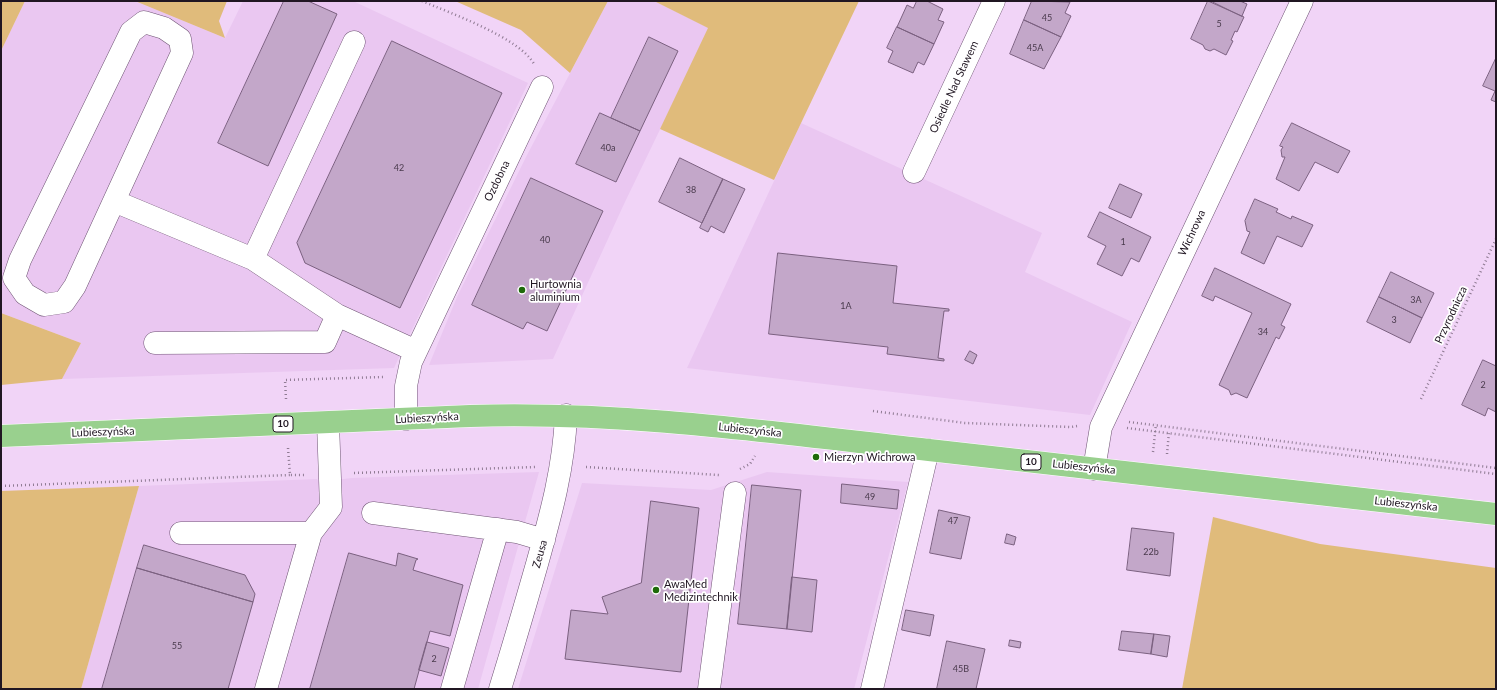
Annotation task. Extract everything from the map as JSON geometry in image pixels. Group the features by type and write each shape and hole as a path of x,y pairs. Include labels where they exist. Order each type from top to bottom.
{"main road":[{"name":"Lubieszyńska","path":"1,436 507,415 566,415 673,422 1496,514"}],"street":[{"name":"Osiedle Nad Stawem","path":"914,172 994,1"},
{"name":"Wichrowa","path":"1094,469 1102,423 1302,1"},
{"path":"144,22 164,28 180,39 182,53 114,200 75,286 64,302 44,304 26,294 14,278 20,260 131,32 144,22"},
{"path":"253,259 354,42"},
{"name":"Ozdobna","path":"406,419 407,376 416,351 542,87"},
{"path":"114,200 253,259 337,315 416,351"},
{"path":"155,343 325,342 337,315"},
{"name":"Zeusa","path":"500,689 544,540 561,473 566,415"},
{"path":"266,689 311,533 331,506 328,423"},
{"path":"872,689 928,450"},
{"path":"709,689 735,494"},
{"path":"373,513 517,532 544,540"},
{"path":"452,689 498,530"},
{"path":"182,533 311,533"}],"path":[{"path":"422,1 486,30 519,48 533,61 540,75 542,87"},
{"name":"Przyrodnicza","path":"1421,399 1496,239"},
{"path":"873,411 965,422 1070,427 1102,423 1156,424 1496,468"},
{"path":"1102,423 1496,474"},
{"path":"1,486 290,475"}],"shaded area":[{"path":"1,1 25,1 1,51"},
{"path":"25,1 135,1 225,38 243,1 353,1 528,83 394,368 62,379 81,343 1,313 1,51"},
{"path":"135,1 227,1 219,21 225,38"},
{"path":"455,1 608,1 570,73 521,30"},
{"path":"608,1 654,1 709,28 624,204 553,359 429,365 457,297 526,157"},
{"path":"654,1 859,1 774,180 660,129 708,28"},
{"path":"801,123 1042,233 1025,272 1132,322 1090,415 687,368"},
{"path":"1,313 81,343 62,379 1,385"},
{"path":"539,472 478,689 81,689 139,486 317,479 319,482 352,478"},
{"path":"767,472 908,482 854,689 518,689 582,483 711,490"},
{"path":"139,486 81,689 1,689 1,491"},
{"path":"1213,517 1320,544 1496,568 1496,689 1182,689"}],"building":[{"path":"284,1 308,1 337,14 268,166 218,143"},
{"path":"917,1 927,1 943,9 938,20 944,22 934,44 897,27 907,5 913,8"},
{"path":"1032,1 1070,2 1065,13 1071,16 1061,37 1024,20"},
{"path":"1208,1 1244,17 1237,32 1235,31 1231,40 1233,41 1226,55 1214,49 1210,51 1205,49 1203,45 1191,39"},
{"path":"1211,1 1240,1 1247,4 1242,16"},
{"path":"1024,20 1061,37 1044,69 1010,54"},
{"path":"897,27 934,44 924,65 918,62 913,73 888,62 893,51 887,48"},
{"path":"649,37 678,51 640,131 611,118"},
{"path":"392,41 502,93 400,308 305,263 297,243"},
{"path":"1496,58 1496,102 1491,100 1495,91 1483,86"},
{"path":"600,113 640,131 616,182 576,164"},
{"path":"1292,123 1350,151 1338,173 1315,162 1299,191 1276,179 1285,157 1282,157 1281,150 1283,147 1280,146"},
{"path":"680,158 723,179 702,223 659,202"},
{"path":"531,178 603,211 547,331 527,322 523,329 472,305"},
{"path":"723,179 745,189 724,233 711,226 708,232 700,228"},
{"path":"1120,184 1142,194 1131,218 1109,208"},
{"path":"1255,199 1278,209 1276,212 1291,219 1292,216 1313,225 1302,247 1277,236 1264,264 1241,253 1250,232 1247,231 1245,221"},
{"path":"1100,212 1151,237 1139,262 1131,258 1122,276 1097,264 1106,246 1088,237"},
{"path":"778,253 897,266 893,303 949,309 949,311 944,311 938,358 944,359 944,361 887,354 888,347 769,334"},
{"path":"1215,268 1291,304 1281,325 1285,327 1279,339 1276,337 1247,398 1236,393 1231,395 1229,390 1219,385 1252,313 1215,296 1213,301 1202,296"},
{"path":"1391,272 1434,293 1422,318 1379,297"},
{"path":"1379,297 1422,318 1410,343 1367,322"},
{"path":"970,351 977,355 973,364 965,360"},
{"path":"1483,360 1496,366 1496,412 1488,408 1485,416 1462,405"},
{"path":"842,484 899,490 897,509 841,503"},
{"path":"752,485 801,490 787,629 738,624"},
{"name":"AwaMed Medizintechnik","path":"651,501 699,508 681,672 565,659 571,610 608,614 602,597 641,583"},
{"path":"939,510 970,517 961,559 930,553"},
{"path":"1132,528 1174,533 1170,576 1127,570"},
{"path":"1007,534 1016,537 1014,545 1005,543"},
{"path":"144,545 245,575 255,594 253,602 137,568"},
{"path":"349,553 396,566 398,553 418,559 416,560 413,570 463,585 450,636 430,631 414,689 310,689"},
{"path":"137,568 253,602 228,689 102,689"},
{"path":"792,577 817,580 812,632 787,629"},
{"path":"906,610 934,615 930,636 902,630"},
{"path":"1122,631 1154,634 1151,654 1119,650"},
{"path":"1154,634 1170,636 1167,657 1151,654"},
{"path":"1010,640 1021,642 1020,648 1009,646"},
{"path":"947,641 985,649 976,689 937,689"},
{"path":"427,642 449,648 441,676 419,670"}],"place":[{"name":"Hurtownia aluminium","path":"522,290"},
{"name":"Mierzyn Wichrowa","path":"816,457"},
{"name":"AwaMed Medizintechnik","path":"656,590"}]}
